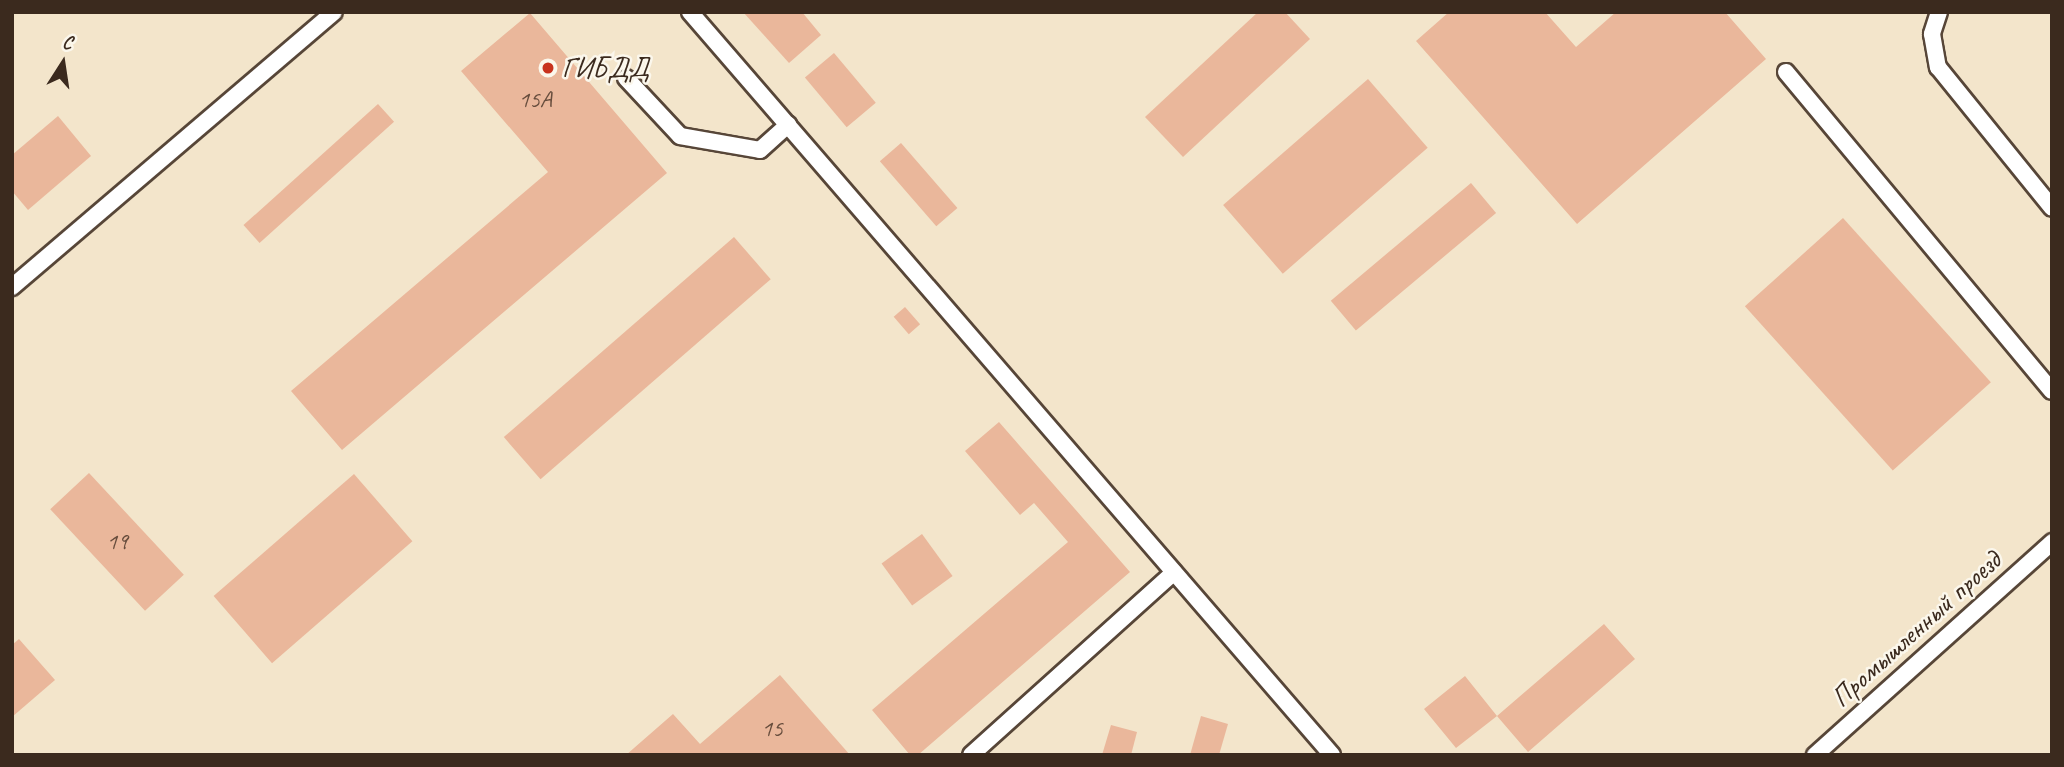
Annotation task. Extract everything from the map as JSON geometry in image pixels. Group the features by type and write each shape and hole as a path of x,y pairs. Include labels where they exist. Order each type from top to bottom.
{"lane":[{"path":"12,287 334,12"},
{"path":"690,12 1332,755"},
{"path":"1938,12 1932,34 1938,67 2052,208"},
{"path":"1786,72 2052,391"},
{"path":"626,78 680,136 760,150 788,125"},
{"name":"Промышленный проезд","path":"1815,755 2052,542"},
{"path":"971,755 1174,572"}],"building":[{"path":"743,12 802,12 821,35 789,63"},
{"path":"1258,12 1285,12 1310,39 1183,157 1145,117"},
{"path":"1449,12 1545,12 1576,47 1616,12 1725,12 1766,59 1577,224 1416,41"},
{"path":"530,13 667,173 342,450 291,391 548,172 461,71"},
{"path":"834,53 876,103 847,127 805,77"},
{"path":"1368,79 1428,148 1283,274 1223,205"},
{"path":"378,104 394,122 260,243 243,225"},
{"path":"58,116 91,156 28,210 12,191 12,155"},
{"path":"901,143 957,208 936,226 880,161"},
{"path":"1471,183 1496,213 1356,331 1331,301"},
{"path":"1843,218 1991,382 1893,471 1745,306"},
{"path":"734,237 771,279 541,479 504,437"},
{"path":"905,307 920,324 909,334 894,317"},
{"path":"999,422 1130,572 918,755 910,755 872,710 1068,542 1034,503 1020,515 965,451"},
{"path":"89,473 184,575 145,611 50,509"},
{"path":"354,474 412,541 272,663 214,596"},
{"path":"922,534 953,576 912,605 882,563"},
{"path":"1604,624 1635,659 1528,752 1497,716"},
{"path":"19,639 55,680 12,717 12,645"},
{"path":"780,675 850,755 626,755 673,714 700,744"},
{"path":"1465,676 1497,716 1456,748 1424,709"},
{"path":"1201,716 1228,724 1219,755 1190,755"},
{"path":"1111,725 1137,732 1131,755 1102,755"}],"place":[{"name":"ГИБДД","path":"548,68"}]}
